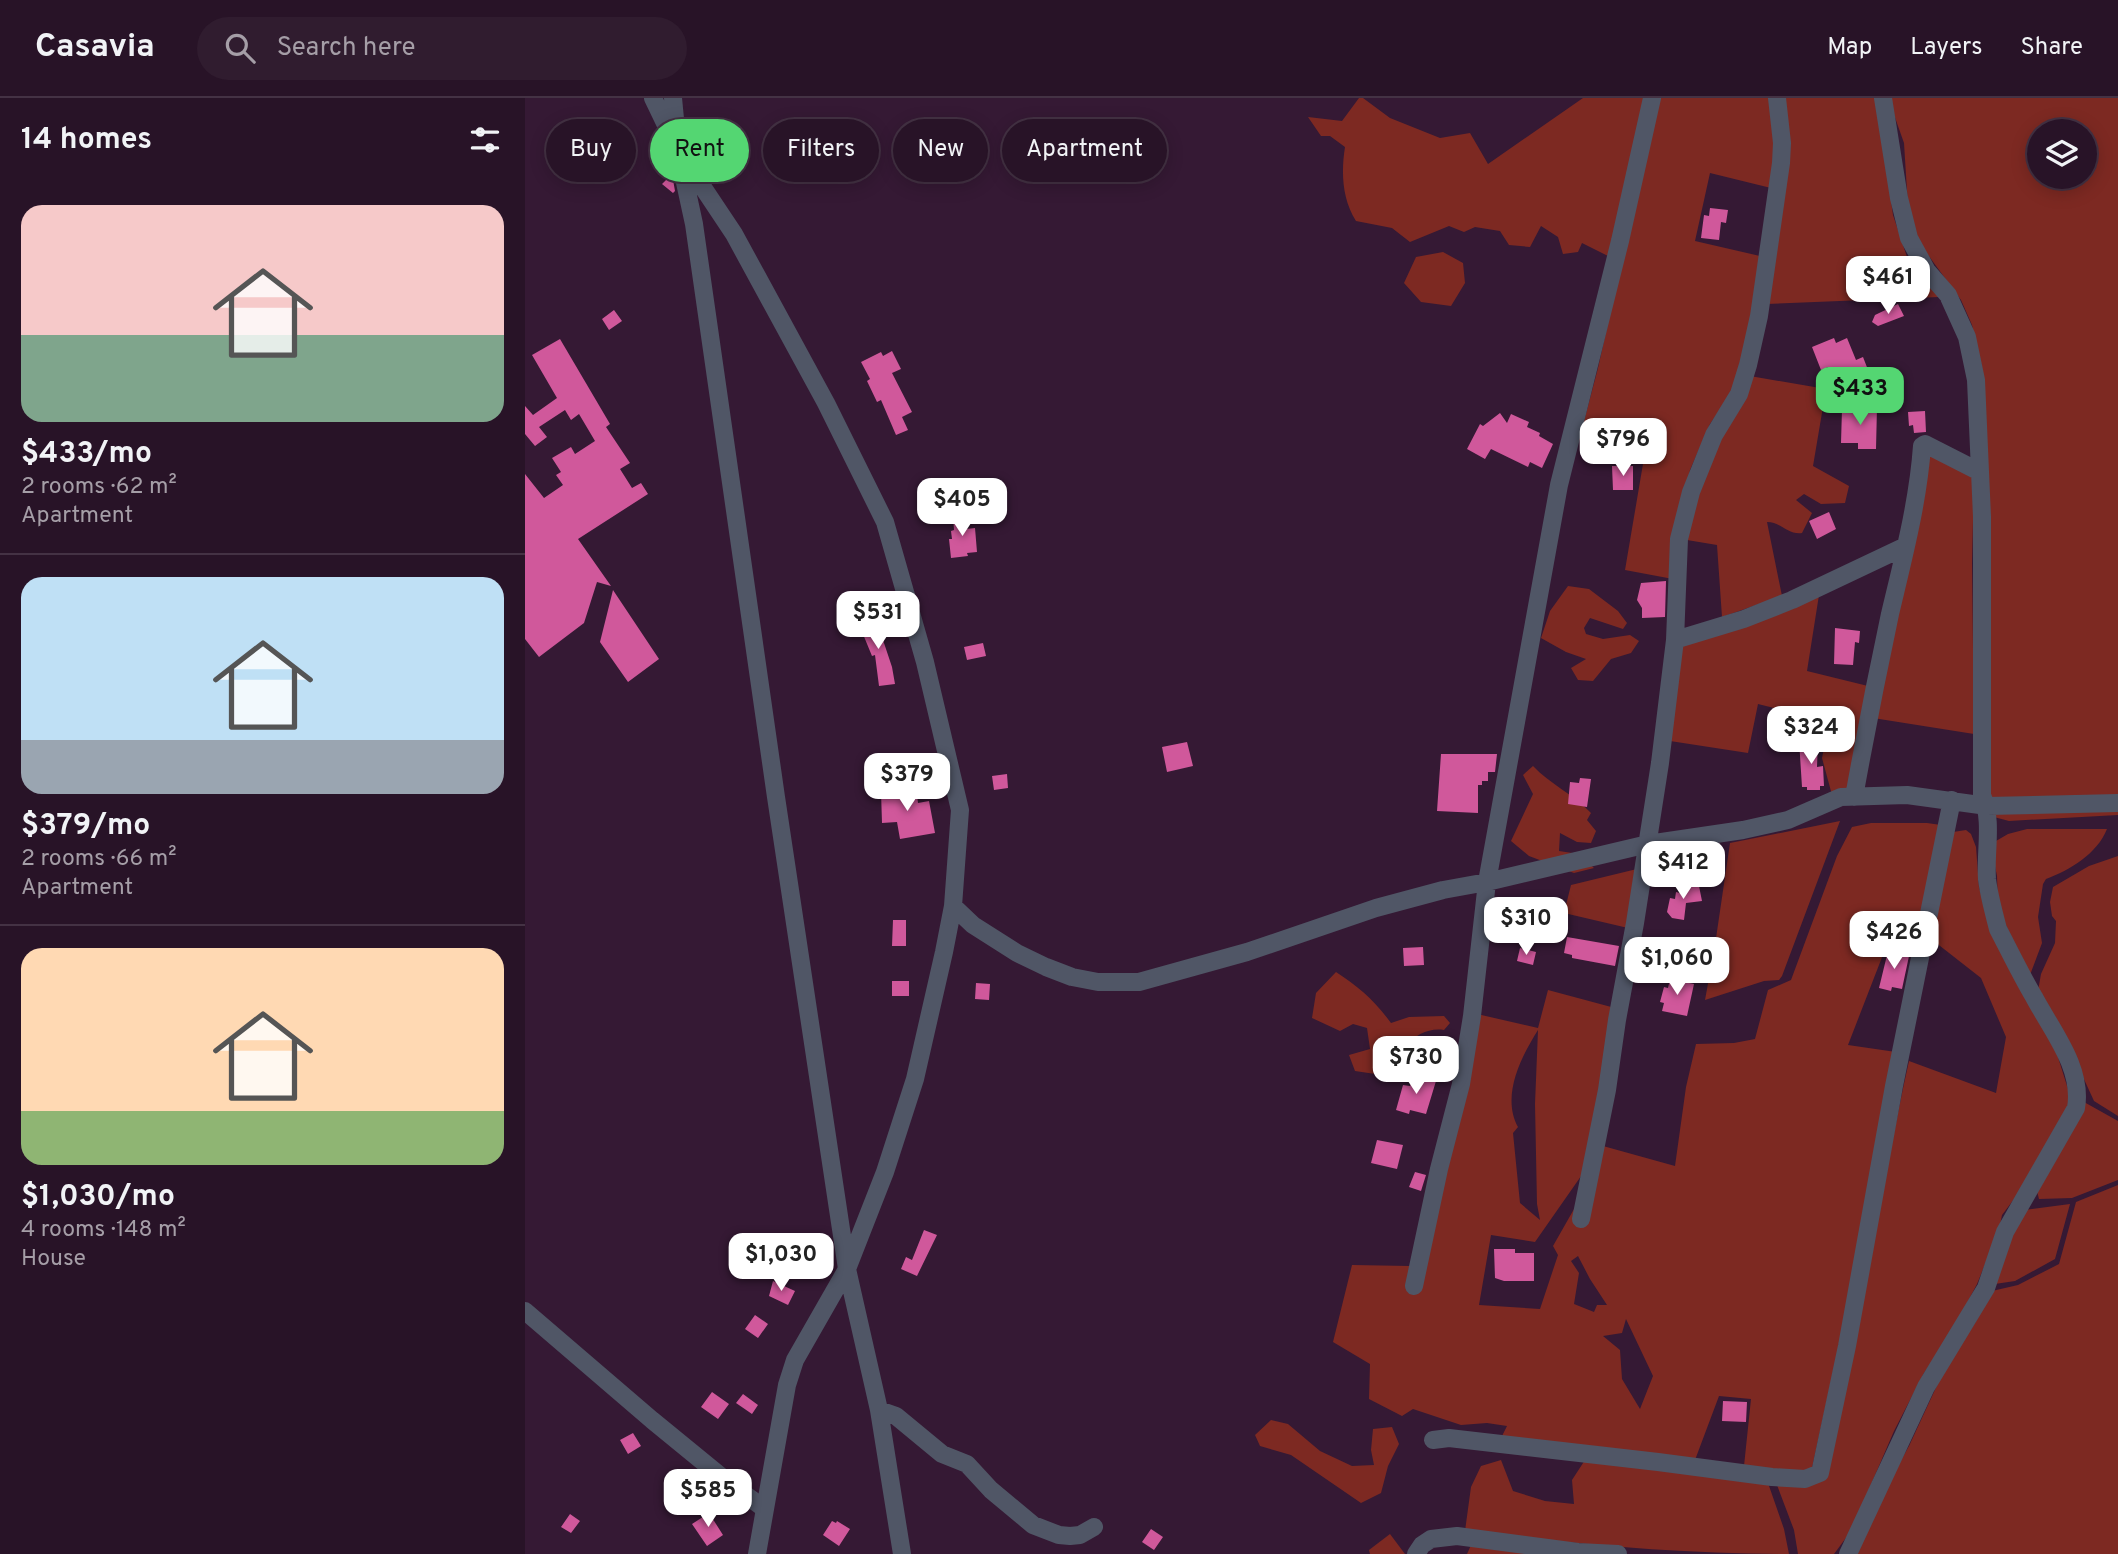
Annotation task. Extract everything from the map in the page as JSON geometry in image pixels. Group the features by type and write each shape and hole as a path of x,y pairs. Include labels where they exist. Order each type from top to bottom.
{"street":[{"path":"653,98 663,119"},
{"path":"673,98 675,119"},
{"path":"1414,1286 1461,1084 1476,990 1487,882 1559,485 1620,241 1652,98"},
{"path":"1581,1219 1607,1090 1648,844 1675,640 1679,539 1691,492 1714,435 1738,394 1759,316 1781,163 1782,143 1777,98"},
{"path":"1848,1554 1926,1387 1986,1288 2005,1232 2075,1108 2078,1094 2075,1077 2066,1055 1998,929 1987,879 1987,806 1982,795 1980,472 1976,380 1967,337 1948,295 1927,271 1909,238 1899,198 1883,98"},
{"path":"685,182 694,224 847,1269 879,1410 902,1554"},
{"path":"699,182 734,234 826,403 885,522 925,662 960,810 959,853 953,906 915,1079 885,1172 847,1269 795,1360 787,1385 757,1554"},
{"path":"1854,797 1871,702 1906,546 1922,446 1925,444 1935,448 1980,472"},
{"path":"1675,640 1744,619 1792,600 1906,546"},
{"path":"953,906 973,925 1017,953 1046,967 1072,977 1098,982 1139,982 1247,953 1376,908 1443,890 1648,844 1788,820 1841,797 1907,795 1987,806 2118,803"},
{"path":"1433,1440 1449,1438 1772,1477 1805,1479 1820,1473 1952,800"},
{"path":"525,1311 652,1420 765,1509"},
{"path":"879,1410 896,1416 942,1454 967,1464 991,1490 1033,1525 1048,1532 1070,1536 1080,1535 1094,1527"},
{"path":"1416,1554 1422,1545 1431,1539 1457,1536 1577,1553 1618,1554"}],"shaded area":[{"path":"1359,98 1363,98 1390,118 1440,138 1470,133 1488,164 1583,98 1646,98 1608,256 1582,243 1578,252 1563,254 1558,237 1541,226 1530,247 1509,245 1500,231 1475,227 1464,232 1449,226 1410,242 1392,228 1356,221 1348,204 1344,185 1345,147 1330,136 1321,136 1308,117 1342,121"},
{"path":"1658,98 1771,98 1775,149 1771,188 1710,173 1695,241 1760,256 1754,306 1735,388 1710,424 1690,470 1673,579 1625,570 1644,458 1579,440 1598,368"},
{"path":"1783,98 1877,98 1893,215 1908,260 1939,297 1766,304"},
{"path":"1891,98 2118,98 2118,815 2009,821 1994,817 1988,800 1982,367 1972,325 1961,300 1920,244 1908,207 1904,143"},
{"path":"1443,252 1463,263 1465,283 1451,306 1421,302 1404,283 1416,257"},
{"path":"1750,376 1826,389 1813,466 1849,486 1845,503 1821,504 1804,494 1796,500 1812,513 1802,533 1767,522 1782,596 1722,617 1717,545 1687,540 1695,505 1718,438"},
{"path":"1927,453 1974,477 1974,734 1873,718"},
{"path":"1568,586 1589,589 1618,611 1627,623 1623,629 1590,618 1584,628 1586,634 1603,639 1630,635 1639,641 1631,653 1611,659 1593,681 1578,680 1571,668 1586,659 1566,652 1541,638 1550,611"},
{"path":"1819,595 1807,671 1868,686 1848,795 1832,795 1822,758 1826,738 1837,724 1758,704 1748,753 1670,741 1679,650 1684,643"},
{"path":"1533,766 1591,813 1587,820 1596,831 1591,843 1577,842 1560,833 1559,851 1579,854 1594,868 1574,873 1529,856 1511,841 1533,794 1523,775"},
{"path":"1840,821 1779,980 1764,981 1705,1000 1730,843"},
{"path":"1871,823 1941,825 1920,940 1891,934 1848,1045 1896,1052 1842,1331 1812,1468 1800,1473 1744,1466 1751,1399 1719,1396 1695,1460 1500,1440 1507,1426 1487,1423 1461,1425 1413,1409 1402,1416 1369,1399 1370,1364 1333,1342 1352,1265 1410,1266 1477,1014 1538,1028 1548,990 1615,1008 1586,1169 1535,1242 1491,1235 1479,1305 1540,1309 1558,1255 1553,1246 1582,1195 1603,1146 1675,1166 1686,1087 1696,1044 1734,1043 1755,1039 1768,990 1791,980 1837,856 1852,827","holes":["1538,1030 1535,1104 1537,1204 1540,1220 1520,1203 1513,1133 1518,1127 1512,1103 1515,1077","1578,1256 1607,1305 1597,1305 1594,1312 1574,1304 1579,1273 1571,1261","1626,1319 1653,1376 1640,1409 1622,1379 1620,1350 1603,1336 1622,1333"]},
{"path":"2027,829 2107,829 2090,853 2073,866 2046,879 2043,884 2038,917 2042,943 2030,975 1998,909 1997,876 1993,856 1996,841 2008,834"},
{"path":"1966,830 1971,834 1976,847 1979,887 1992,932 2057,1054 2068,1089 2068,1110 2033,1174 2002,1215 1999,1230 1977,1284 1953,1330 1924,1373 1894,1431 1851,1531 1834,1554 1798,1554 1794,1530 1777,1485 1816,1484 1857,1328 1909,1061 1996,1093 2006,1037 1981,978 1935,942 1938,903 1953,832"},
{"path":"2118,856 2118,1116 2094,1101 2072,1053 2038,991 2041,974 2055,943 2056,921 2052,916 2050,902 2053,887 2089,866"},
{"path":"1641,868 1628,928 1564,913 1571,885"},
{"path":"1336,972 1366,995 1391,1023 1409,1017 1444,1016 1450,1023 1444,1030 1424,1032 1416,1037 1382,1075 1355,1071 1349,1055 1370,1049 1367,1028 1353,1024 1340,1031 1312,1018 1316,993"},
{"path":"2084,1102 2118,1121 2118,1180 2072,1198 2039,1199 2037,1191"},
{"path":"2118,1185 2118,1554 1856,1554 1881,1496 1909,1446 1945,1368 1975,1323 1992,1291 2018,1285 2059,1264 2076,1202"},
{"path":"2070,1204 2055,1259 2015,1281 1995,1284 2002,1259 2024,1210"},
{"path":"1271,1420 1288,1424 1320,1451 1352,1466 1374,1465 1371,1450 1373,1429 1392,1427 1399,1444 1388,1466 1381,1493 1361,1503 1291,1455 1260,1446 1255,1435"},
{"path":"1501,1460 1513,1491 1545,1501 1574,1504 1572,1480 1585,1460 1768,1483 1784,1529 1789,1554 1627,1547 1465,1531 1471,1487 1481,1466"},
{"path":"1390,1534 1405,1554 1370,1554 1369,1550"},
{"path":"1472,1543 1560,1554 1467,1554"}],"building":[{"path":"673,182 675,191 673,193 662,184"},
{"path":"1710,208 1728,210 1726,223 1721,222 1719,240 1701,238 1704,215 1709,216"},
{"path":"1898,304 1904,316 1878,326 1872,322 1875,315"},
{"path":"614,310 622,321 609,330 602,319"},
{"path":"1834,338 1836,343 1847,338 1856,360 1863,357 1870,375 1854,382 1851,373 1834,380 1828,367 1821,370 1812,347"},
{"path":"560,339 610,424 606,427 630,463 620,469 632,488 641,483 648,494 578,539 611,586 597,582 584,623 539,657 525,639 525,474 544,498 563,485 556,475 561,472 552,458 571,447 575,454 595,441 579,414 571,420 565,410 539,427 547,437 535,446 525,434 525,406 533,415 557,398 532,355"},
{"path":"892,351 901,369 892,373 912,412 902,417 908,430 896,435 881,400 877,402 861,362 881,352 883,356"},
{"path":"1865,407 1877,407 1876,449 1858,449 1858,443 1841,443 1842,409 1865,410"},
{"path":"1925,411 1926,432 1914,433 1913,425 1909,426 1908,412"},
{"path":"1500,413 1507,423 1511,414 1529,422 1527,427 1553,444 1542,468 1530,462 1528,467 1491,449 1485,459 1467,449 1480,424 1483,426"},
{"path":"1612,466 1633,466 1633,490 1613,490"},
{"path":"1829,512 1836,529 1817,539 1809,521"},
{"path":"966,515 966,529 975,528 977,552 951,558 949,539 952,539 951,531 954,530 953,516"},
{"path":"1666,581 1665,617 1642,618 1642,608 1637,600 1641,583"},
{"path":"613,590 659,659 628,682 600,642"},
{"path":"875,616 895,684 879,686 875,655 872,656 858,622"},
{"path":"1835,628 1860,631 1859,643 1855,642 1853,665 1834,664"},
{"path":"983,643 986,656 967,660 964,647"},
{"path":"1799,740 1818,740 1817,767 1823,766 1824,786 1820,786 1820,790 1807,790 1807,787 1802,787"},
{"path":"1187,742 1193,766 1167,772 1162,747"},
{"path":"1441,754 1497,754 1495,772 1488,772 1488,781 1482,781 1482,785 1478,785 1478,813 1437,811"},
{"path":"1007,774 1008,788 994,790 992,776"},
{"path":"1580,778 1591,779 1587,807 1568,804 1570,782 1579,783"},
{"path":"916,788 918,803 929,801 935,833 900,839 897,822 882,823 881,791"},
{"path":"1681,884 1699,886 1702,901 1686,903 1684,920 1672,918 1667,912 1670,898 1675,899 1676,892 1680,893"},
{"path":"893,920 906,920 906,946 892,946"},
{"path":"1567,937 1619,946 1615,966 1572,958 1572,955 1564,953"},
{"path":"1423,947 1424,965 1404,966 1403,948"},
{"path":"1520,948 1536,952 1533,965 1517,961"},
{"path":"1888,951 1909,956 1902,989 1892,987 1891,991 1879,988"},
{"path":"1670,979 1694,984 1687,1016 1662,1011 1664,1003 1660,1002 1664,987 1668,988"},
{"path":"892,981 909,981 909,996 892,996"},
{"path":"976,983 990,984 989,1000 975,999"},
{"path":"1420,1077 1436,1081 1426,1114 1410,1110 1409,1114 1396,1110 1403,1085 1410,1086 1412,1080 1418,1082"},
{"path":"1377,1140 1403,1145 1397,1169 1371,1163"},
{"path":"1415,1172 1426,1175 1421,1191 1409,1187"},
{"path":"924,1230 937,1235 917,1276 901,1269 906,1257 912,1260"},
{"path":"1494,1249 1534,1253 1534,1281 1504,1281 1495,1278"},
{"path":"773,1281 795,1291 788,1305 769,1296"},
{"path":"755,1315 768,1324 758,1338 745,1329"},
{"path":"712,1392 729,1404 718,1419 701,1407"},
{"path":"743,1394 758,1405 752,1414 736,1403"},
{"path":"1723,1401 1747,1402 1746,1422 1722,1421"},
{"path":"633,1433 641,1446 628,1454 620,1440"},
{"path":"709,1513 723,1535 707,1546 692,1524"},
{"path":"570,1514 580,1521 571,1533 561,1527"},
{"path":"832,1521 850,1529 839,1546 823,1535"},
{"path":"1151,1529 1163,1537 1154,1550 1142,1542"}]}
